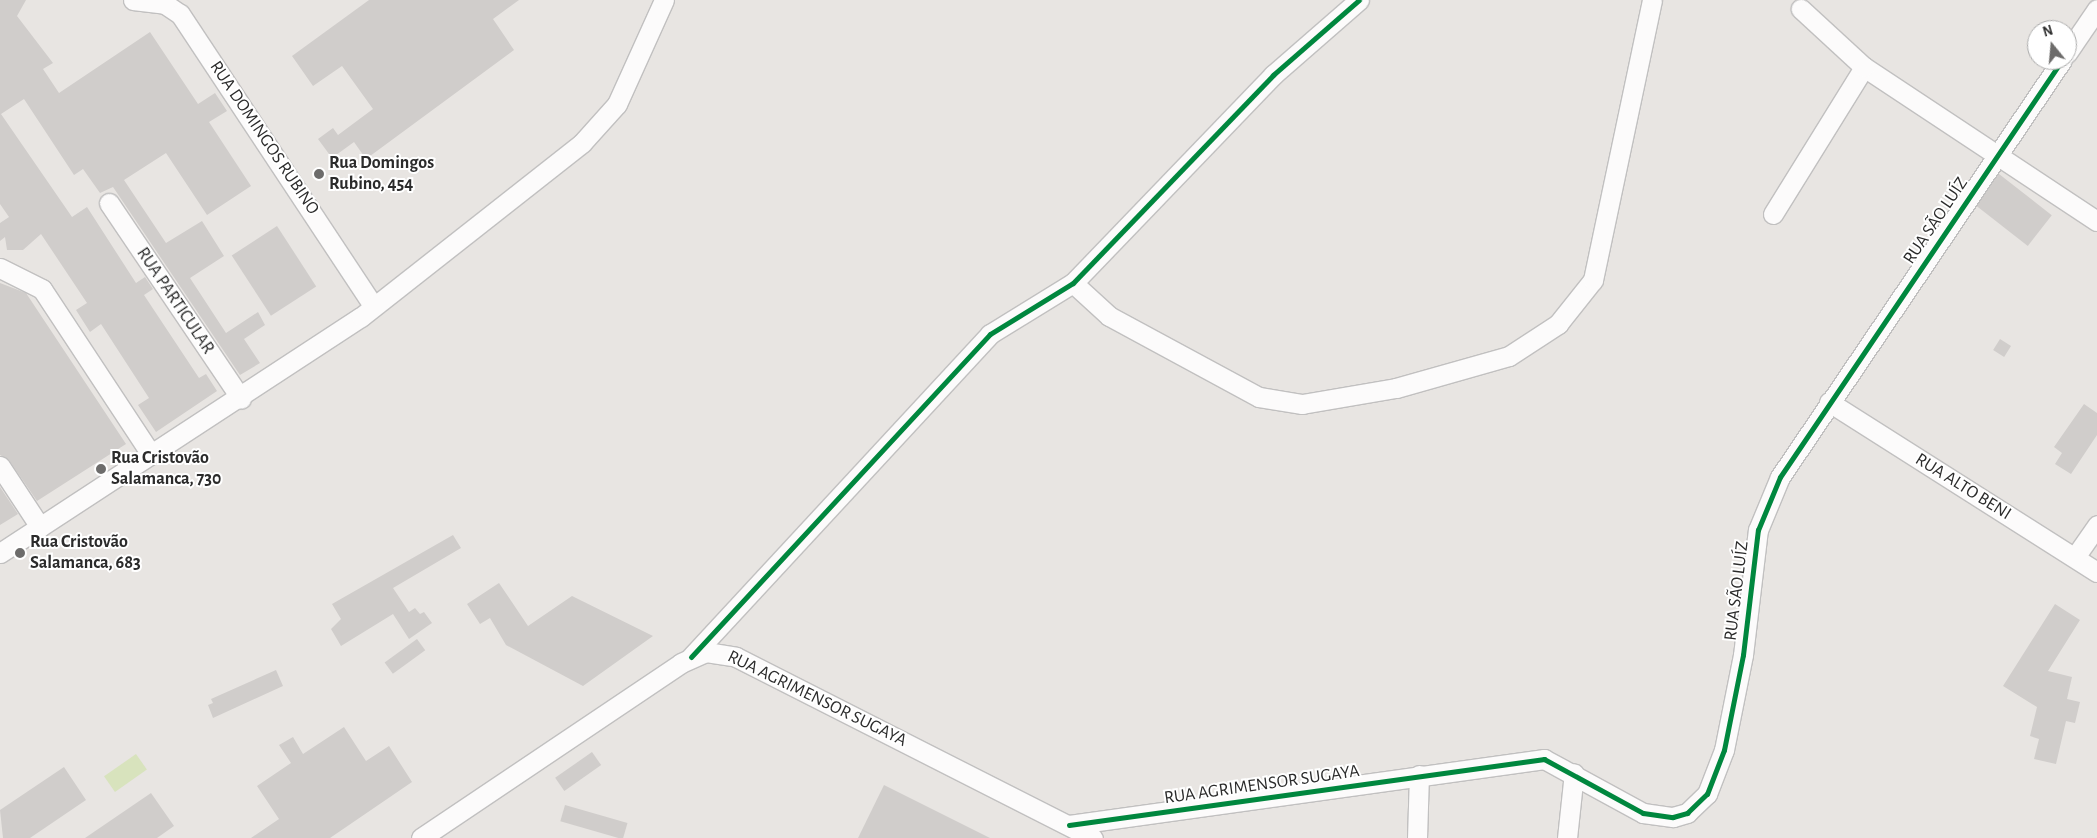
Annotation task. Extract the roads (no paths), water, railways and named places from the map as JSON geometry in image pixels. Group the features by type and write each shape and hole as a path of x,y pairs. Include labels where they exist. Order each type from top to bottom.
{"street":[{"name":"RUA DOMINGOS RUBINO","path":"133,0 165,4 180,14 372,304"},
{"path":"0,553 151,454 241,399 362,317 372,304 582,143 617,104 664,0"},
{"path":"691,657 990,334 1073,284 1273,75 1359,0"},
{"path":"1073,284 1109,316 1259,397 1302,404 1396,388 1509,356 1558,324 1593,280 1652,0"},
{"path":"2077,38 2097,8"},
{"path":"1801,9 1864,67 2097,221"},
{"path":"1773,214 1864,67"},
{"name":"RUA SÃO LUÍZ","path":"1574,773 1612,800 1643,813 1679,816 1707,794 1733,712 1758,530 1780,477 2055,70"},
{"name":"RUA PARTICULAR","path":"109,202 241,399"},
{"path":"0,268 42,289 151,454"},
{"name":"RUA ALTO BENI","path":"1829,402 2097,572"},
{"path":"0,466 40,527"},
{"path":"2076,557 2097,525"},
{"name":"RUA AGRIMENSOR SUGAYA","path":"422,838 691,657 706,652 736,657 1093,838"},
{"name":"RUA AGRIMENSOR SUGAYA","path":"1069,825 1255,802 1419,775 1544,759 1574,773"},
{"path":"1567,838 1574,773"},
{"path":"1417,838 1419,775"}],"place":[{"name":"Rua Domingos Rubino, 454","path":"319,174"},
{"name":"Rua Cristovão Salamanca, 730","path":"101,469"},
{"name":"Rua Cristovão Salamanca, 683","path":"20,553"}]}
